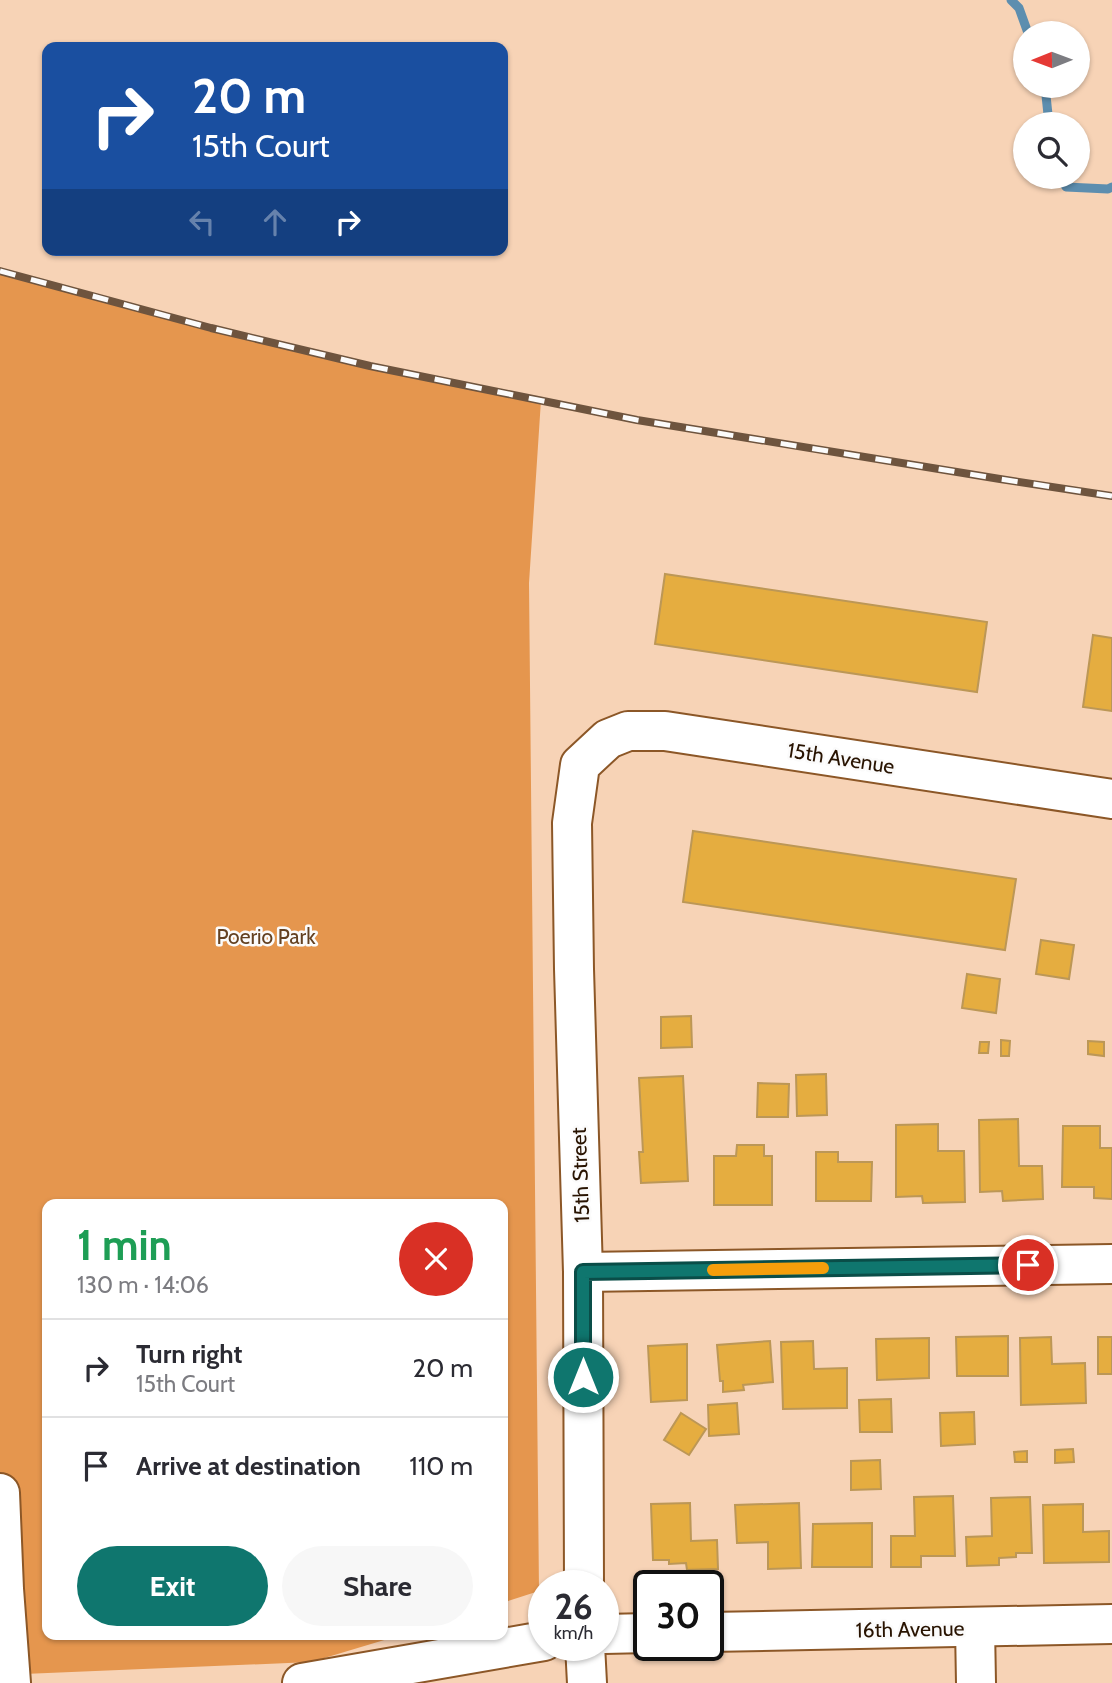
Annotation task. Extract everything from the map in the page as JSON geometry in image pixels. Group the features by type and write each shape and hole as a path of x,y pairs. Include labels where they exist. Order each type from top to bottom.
{"street":[{"name":"15th Avenue","path":"580,765 608,739 628,731 665,731 1112,799"},
{"name":"15th Street","path":"580,765 572,823 573,969 583,1272 584,1570"},
{"path":"583,1272 1112,1264"},
{"path":"0,1493 12,1683"},
{"name":"16th Avenue","path":"724,1632 1112,1624"},
{"path":"975,1628 976,1683"},
{"path":"302,1683 528,1645"},
{"path":"586,1661 587,1683"}],"green space":[{"name":"Poerio Park","path":"0,271 211,328 370,366 541,400 529,583 539,1570 528,1570 528,1595 508,1601 508,1199 42,1199 42,1640 384,1640 311,1662 0,1675"}],"building":[{"path":"665,574 987,622 977,692 655,644"},
{"path":"1093,635 1112,638 1112,711 1083,707"},
{"path":"693,831 1016,879 1005,950 683,902"},
{"path":"1041,940 1074,945 1069,979 1036,974"},
{"path":"967,974 1000,979 996,1013 962,1008"},
{"path":"691,1016 692,1047 661,1048 661,1017"},
{"path":"1001,1040 1010,1041 1009,1056 1001,1056"},
{"path":"1088,1041 1104,1042 1104,1056 1088,1054"},
{"path":"980,1042 989,1042 988,1053 979,1053"},
{"path":"826,1074 827,1115 797,1116 796,1075"},
{"path":"683,1076 688,1181 641,1183 639,1152 643,1152 639,1078"},
{"path":"758,1083 789,1084 788,1117 757,1117"},
{"path":"1018,1119 1019,1166 1042,1166 1043,1199 1003,1201 1002,1191 980,1192 979,1120"},
{"path":"938,1124 938,1151 964,1151 965,1202 923,1203 922,1196 896,1197 896,1125"},
{"path":"1063,1126 1100,1126 1100,1148 1112,1148 1112,1199 1094,1198 1094,1187 1062,1187"},
{"path":"737,1145 764,1145 764,1156 772,1156 772,1205 714,1205 714,1156 736,1156"},
{"path":"816,1152 838,1152 838,1162 872,1162 871,1201 816,1201"},
{"path":"1008,1336 1008,1376 957,1376 956,1337"},
{"path":"1051,1337 1052,1364 1085,1363 1086,1403 1021,1405 1020,1338"},
{"path":"1098,1337 1112,1337 1112,1374 1098,1374"},
{"path":"929,1338 929,1378 877,1380 876,1339"},
{"path":"770,1341 773,1382 743,1385 744,1390 723,1392 717,1345"},
{"path":"813,1341 814,1369 847,1368 847,1408 783,1409 781,1342"},
{"path":"687,1344 687,1400 651,1402 648,1346"},
{"path":"891,1399 892,1432 860,1432 859,1400"},
{"path":"737,1403 739,1434 709,1436 708,1405"},
{"path":"974,1412 975,1444 941,1446 940,1413"},
{"path":"681,1413 706,1429 689,1455 664,1440"},
{"path":"1073,1449 1074,1462 1055,1463 1055,1450"},
{"path":"1027,1451 1027,1462 1015,1462 1014,1452"},
{"path":"880,1460 881,1489 851,1490 851,1461"},
{"path":"953,1496 955,1556 921,1556 921,1567 891,1567 891,1536 915,1536 914,1497"},
{"path":"1030,1497 1032,1553 1016,1553 1016,1557 999,1558 999,1565 967,1566 966,1537 992,1536 991,1498"},
{"path":"690,1503 691,1541 717,1540 718,1569 687,1570 686,1563 669,1564 669,1560 653,1560 651,1504"},
{"path":"799,1503 801,1568 768,1569 768,1542 737,1543 735,1505"},
{"path":"1083,1504 1083,1532 1109,1531 1109,1562 1044,1563 1043,1505"},
{"path":"872,1523 872,1567 812,1567 813,1524"}],"waterway":[{"path":"1011,0 1019,8 1024,21"},
{"path":"1046,98 1048,112"},
{"path":"1090,188 1112,187"}],"railway":[{"path":"0,271 211,328 370,366 637,420 1112,496"}],"slow traffic":[{"path":"713,1270 823,1268"}],"route":[{"path":"583,1377 583,1272 1028,1265"}]}
